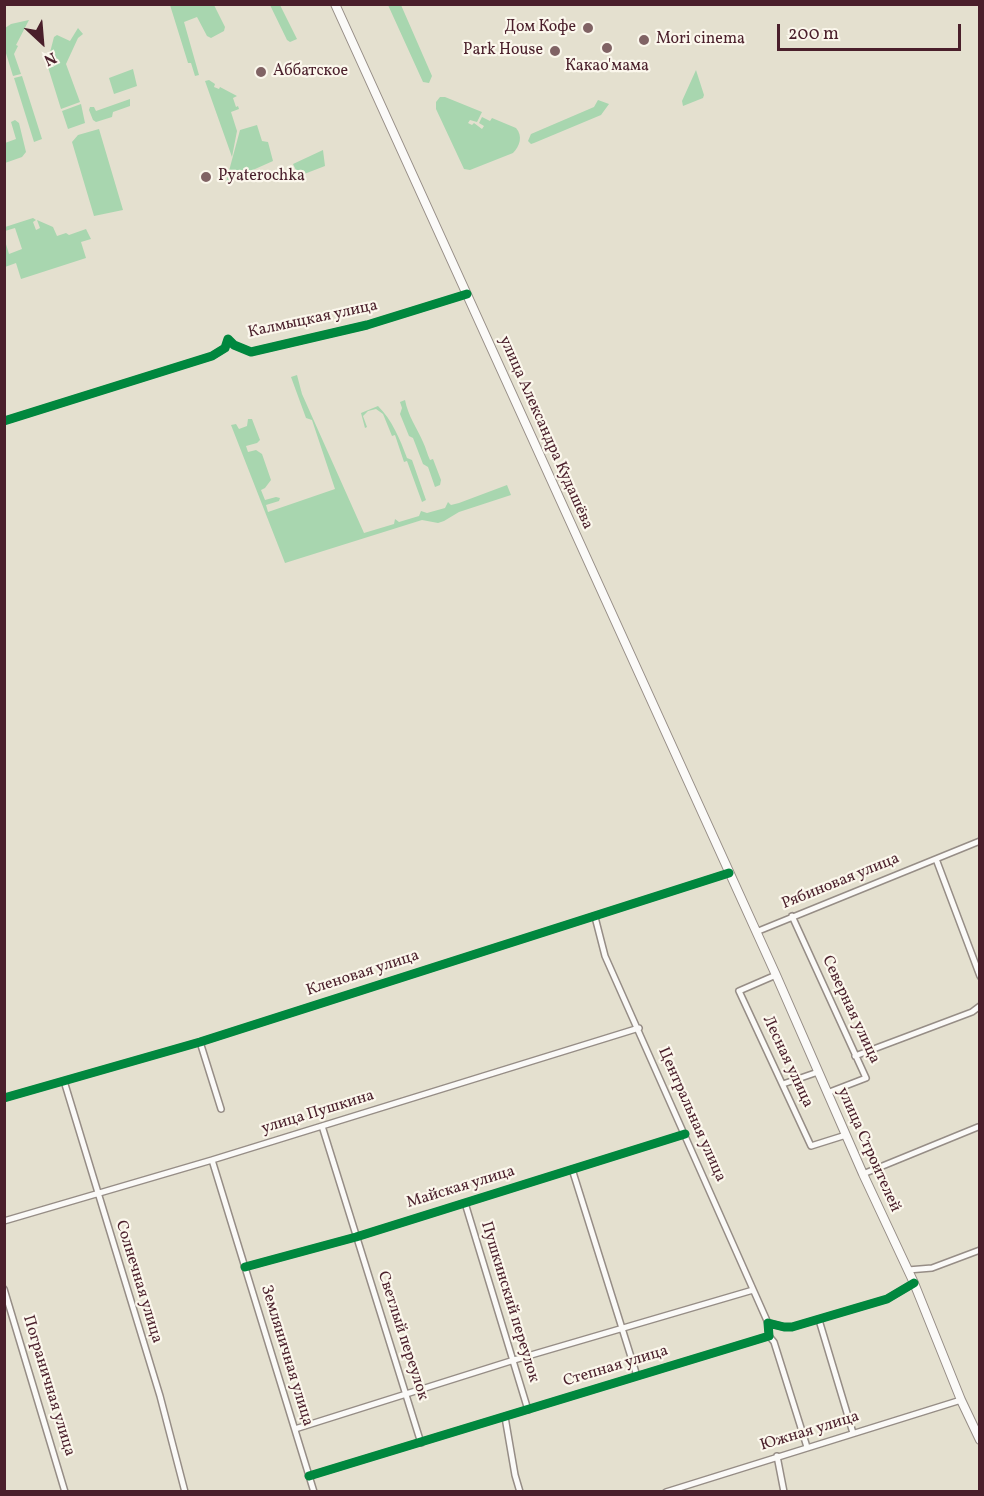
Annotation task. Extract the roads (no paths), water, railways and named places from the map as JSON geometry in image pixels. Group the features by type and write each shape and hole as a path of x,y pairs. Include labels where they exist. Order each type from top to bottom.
{"main road":[{"name":"улица Александра Кудашёва","path":"335,4 729,873"},
{"name":"улица Строителей","path":"729,873 914,1283 961,1400 980,1440"}],"street":[{"name":"Калмыцкая улица","path":"4,421 212,356 225,348 228,339 234,345 251,352 367,325 467,294"},
{"name":"Рябиновая улица","path":"756,932 980,841"},
{"path":"936,859 980,975"},
{"name":"Кленовая улица","path":"4,1098 200,1042 729,873"},
{"name":"Северная улица","path":"792,916 866,1078 827,1093"},
{"name":"Центральная улица","path":"595,917 605,956 639,1028 768,1323"},
{"name":"Лесная улица","path":"776,975 739,991 811,1146 846,1135"},
{"path":"855,1056 972,1012 980,1006"},
{"name":"улица Пушкина","path":"4,1221 212,1160 639,1028"},
{"path":"200,1042 221,1110"},
{"path":"783,1084 818,1072"},
{"name":"Солнечная улица","path":"64,1081 160,1396 185,1491"},
{"name":"Светлый переулок","path":"322,1126 420,1443"},
{"path":"863,1174 978,1127"},
{"name":"Майская улица","path":"245,1267 356,1237 685,1134"},
{"name":"Земляничная улица","path":"212,1160 314,1491"},
{"path":"572,1169 637,1376"},
{"name":"Пушкинский переулок","path":"465,1203 528,1410"},
{"path":"908,1270 932,1268 980,1250"},
{"path":"807,1447 774,1342 769,1336 768,1323 792,1327 819,1320 887,1299 914,1283"},
{"name":"Пограничная улица","path":"4,1289 65,1491"},
{"path":"295,1429 514,1360 753,1290"},
{"path":"819,1320 853,1433"},
{"name":"Степная улица","path":"309,1476 769,1336"},
{"name":"Южная улица","path":"666,1491 961,1400"},
{"path":"505,1417 520,1491"},
{"path":"777,1456 784,1491"}],"place":[{"name":"Дом Кофе","path":"588,28"},
{"name":"Mori cinema","path":"644,40"},
{"name":"Какао'мама","path":"607,48"},
{"name":"Park House","path":"555,51"},
{"name":"Аббатское","path":"261,72"},
{"name":"Pyaterochka","path":"206,177"}]}
